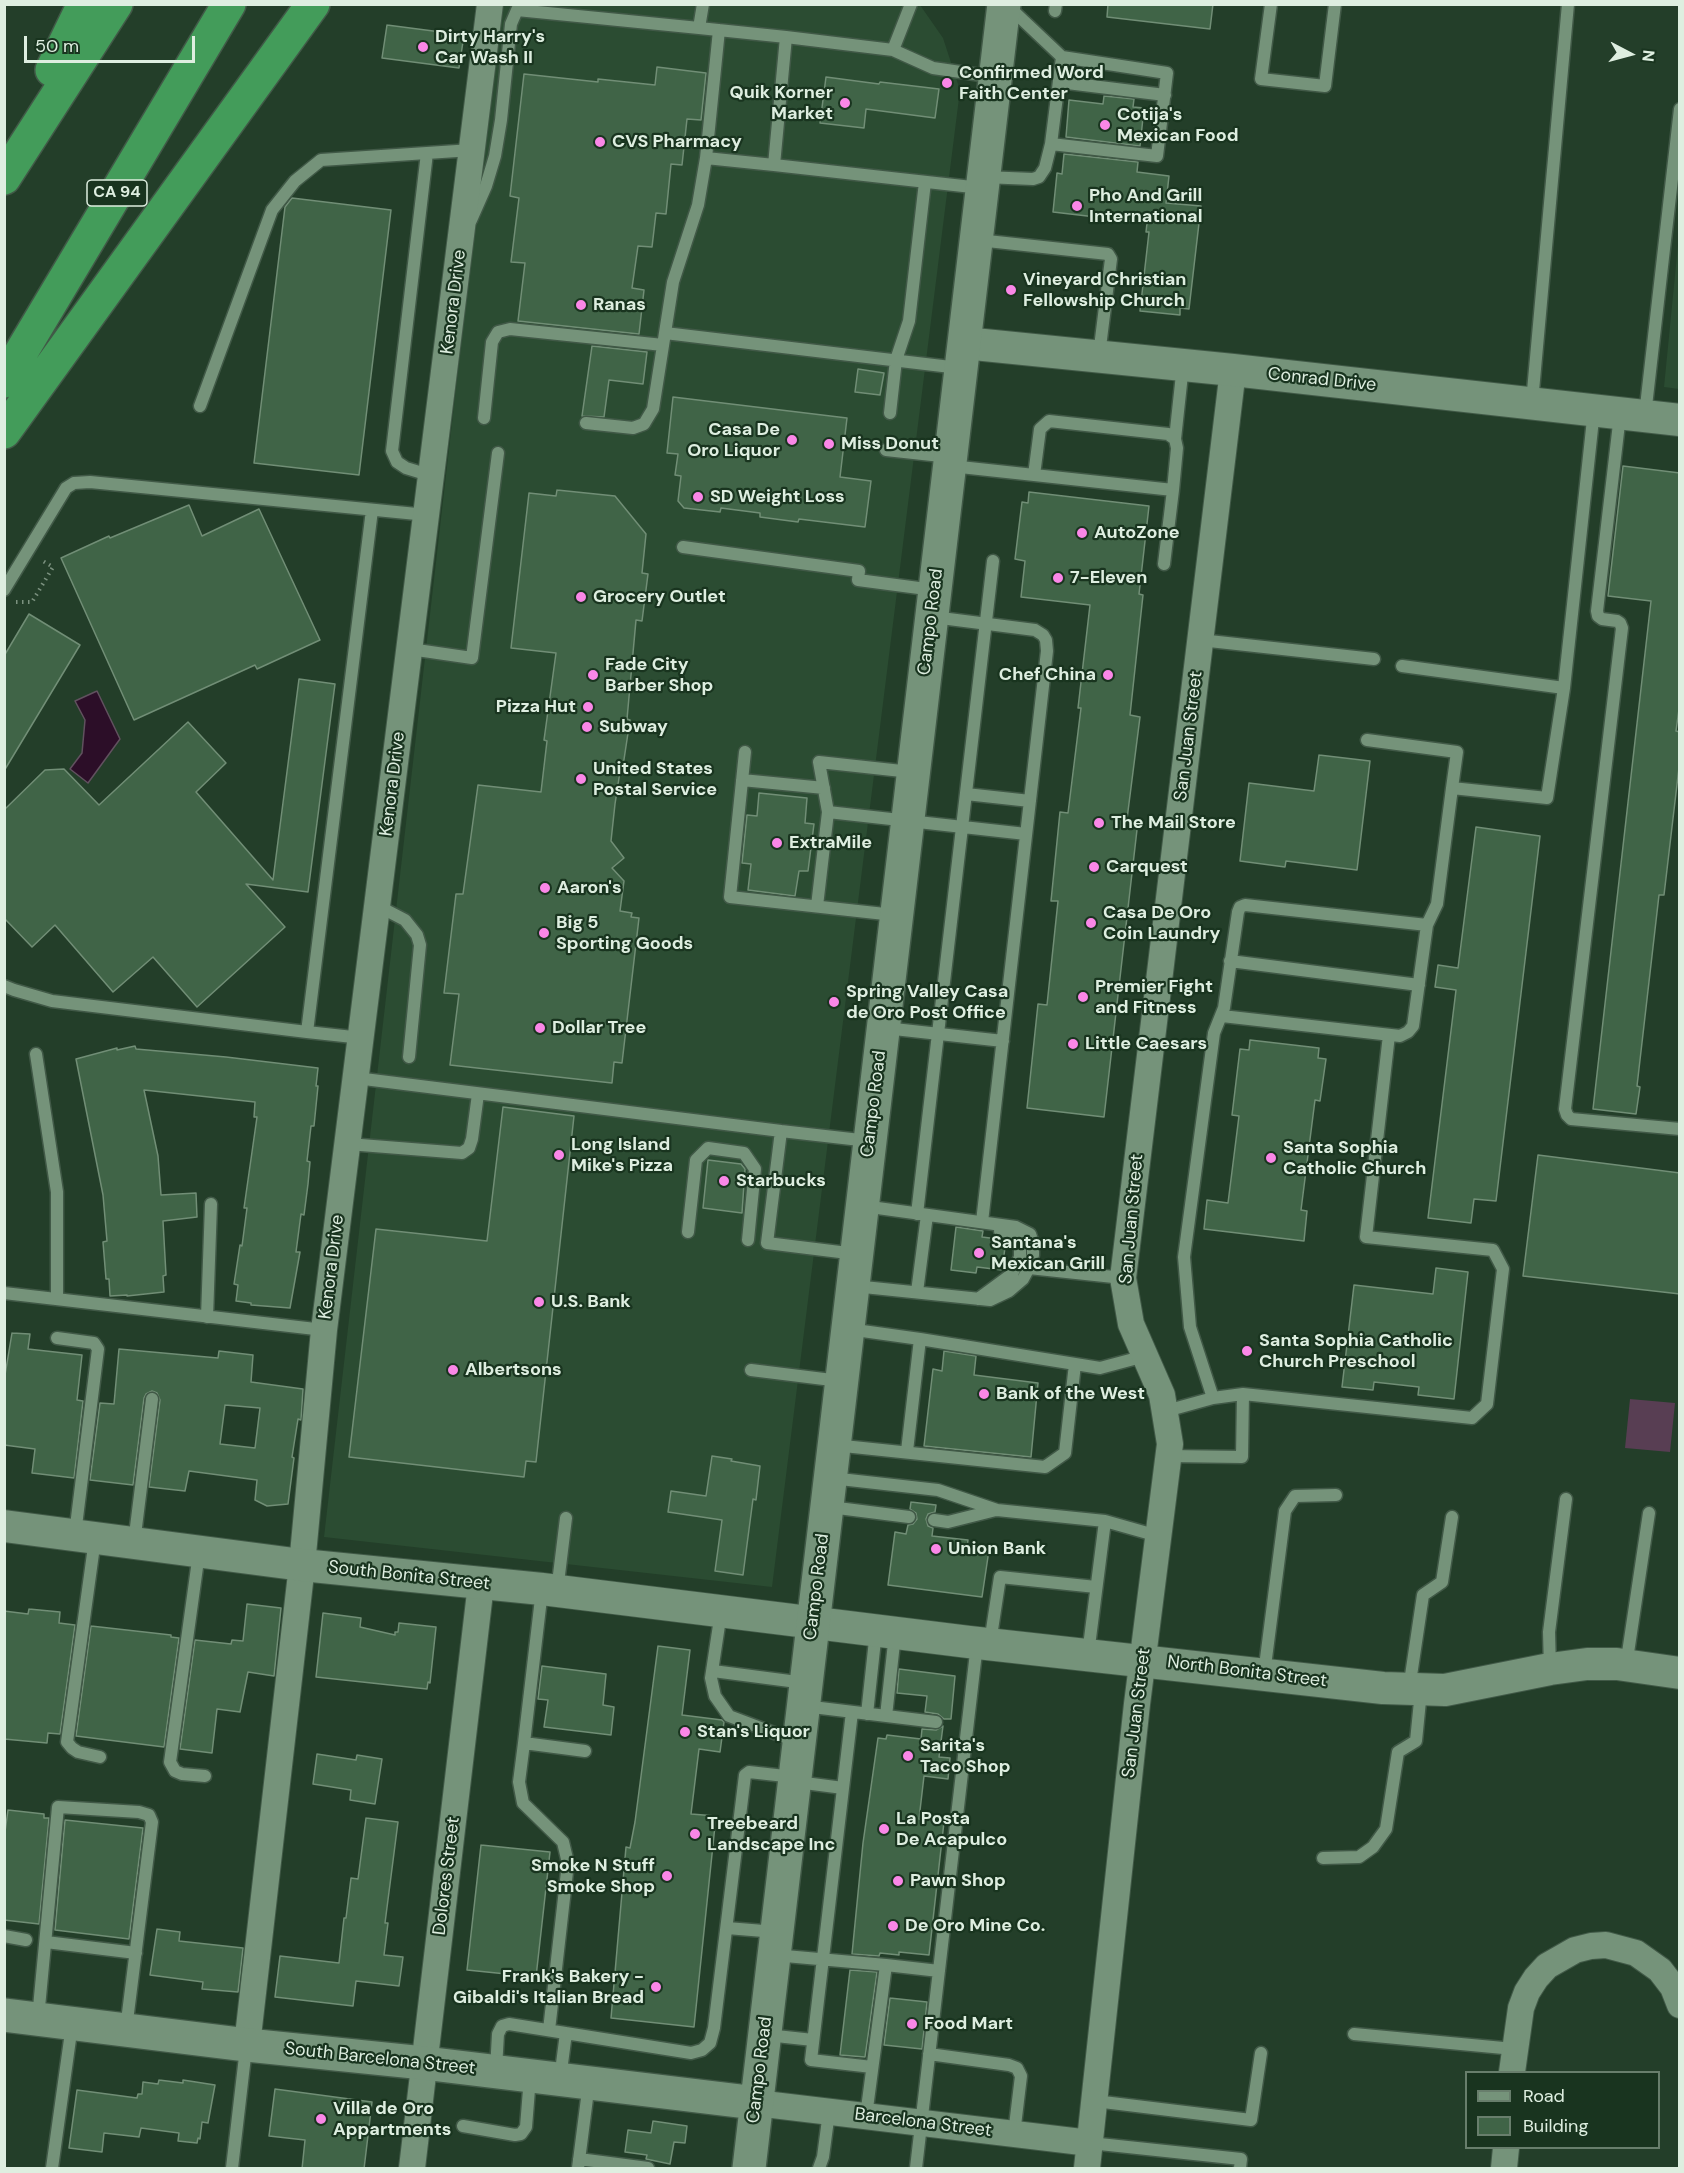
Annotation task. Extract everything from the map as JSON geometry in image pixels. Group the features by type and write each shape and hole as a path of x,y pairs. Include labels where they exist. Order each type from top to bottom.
{"highway":[{"path":"4,168 84,4"},
{"path":"4,178 116,4"},
{"name":"CA 94","path":"4,381 229,4"},
{"path":"4,432 313,4"}],"main road":[{"name":"Campo Road","path":"748,2169 1005,4"},
{"name":"South Barcelona Street","path":"4,2015 756,2103"}],"street":[{"name":"Kenora Drive","path":"247,2045 302,1565 324,1330 490,4"},
{"name":"Conrad Drive","path":"963,356 1099,357 1680,420"},
{"name":"San Juan Street","path":"1087,2169 1143,1661 1170,1444 1162,1395 1131,1324 1123,1278 1233,370"},
{"name":"South Bonita Street","path":"4,1526 302,1565 549,1590 813,1622"},
{"name":"Dolores Street","path":"412,2169 481,1584"},
{"name":"North Bonita Street","path":"813,1622 983,1644 1415,1690 1445,1690 1587,1664 1680,1673"},
{"path":"1513,2061 1521,2008 1536,1978 1560,1956 1575,1950 1606,1945 1636,1953 1660,1970 1673,1987 1680,2005"},
{"name":"Barcelona Street","path":"756,2103 1090,2143"},
{"path":"1504,2169 1506,2149"}],"lane":[{"path":"699,28 703,4"},
{"path":"893,50 911,4"},
{"path":"1005,4 1062,57 1167,73 1157,156 1051,144"},
{"path":"1271,4 1262,79 1325,86 1335,4"},
{"path":"1532,404 1568,4"},
{"path":"461,243 486,186 495,156 511,24 517,10 576,10 699,28 893,50 933,68 996,77"},
{"path":"586,423 633,428 644,424 653,409 674,282 698,205 706,158 719,30"},
{"path":"774,165 786,38"},
{"path":"706,158 925,182 983,183 1033,179 1039,177 1045,168 1051,144 1062,57"},
{"path":"1059,82 1164,95"},
{"path":"1452,788 1547,798 1564,688 1680,109"},
{"path":"200,406 272,210 295,181 321,160 472,150"},
{"path":"427,153 392,451 397,462 406,468 432,476"},
{"path":"890,413 896,360 909,321 925,182"},
{"path":"976,240 1108,254 1111,259 1099,357"},
{"path":"484,418 492,342 498,333 510,329 664,339 896,360 963,356"},
{"path":"1164,564 1178,448 1175,439 1183,365"},
{"path":"1620,413 1597,611 1598,616 1602,619 1617,621 1622,628 1565,1109 1567,1115 1572,1119 1680,1129"},
{"path":"1034,475 1040,429 1049,421 1168,434 1175,439"},
{"path":"886,450 1034,475 1173,490"},
{"path":"410,650 472,658 498,453"},
{"path":"6,595 28,551 66,488 74,483 90,482 427,515"},
{"path":"307,1032 372,510"},
{"path":"683,547 859,571 858,580 933,603 985,624 1035,630 1043,634 1046,640 982,1222"},
{"path":"917,1292 939,1034 993,561"},
{"path":"1200,640 1374,659"},
{"path":"1402,666 1564,688"},
{"path":"1222,1016 1400,1036 1413,1026 1427,926 1437,904 1457,752 1367,740"},
{"path":"745,752 730,897 897,915"},
{"path":"817,906 828,812 819,762 914,772"},
{"path":"742,780 824,788"},
{"path":"966,794 1030,801"},
{"path":"828,812 1026,834"},
{"path":"1213,1398 1190,1327 1184,1257 1214,1033 1222,1016 1238,912 1245,905 1427,926"},
{"path":"378,906 405,920 417,935 420,945 410,1057"},
{"path":"1230,961 1419,985"},
{"path":"4,986 52,1001 362,1038"},
{"path":"883,1028 1003,1041"},
{"path":"1166,1412 1213,1398 1243,1394 1472,1418 1487,1404 1503,1269 1493,1250 1365,1236 1389,1035"},
{"path":"36,1054 57,1192 57,1299"},
{"path":"356,1078 870,1141"},
{"path":"348,1144 462,1153 469,1148 472,1139 478,1094"},
{"path":"781,1131 767,1243 917,1292 990,1299 1009,1291 1023,1279 1029,1268 1033,1243 1030,1234 1016,1227 923,1216"},
{"path":"688,1232 696,1160 708,1148 744,1153 755,1169 748,1240"},
{"path":"207,1317 211,1204"},
{"path":"862,1206 1011,1232 1020,1240 1020,1257 1012,1274 978,1299"},
{"path":"1029,1268 1123,1278"},
{"path":"4,1293 324,1330"},
{"path":"848,1329 1100,1368 1145,1356"},
{"path":"57,1338 94,1343 98,1349 67,1742 72,1749 78,1752 100,1757"},
{"path":"907,1451 920,1339"},
{"path":"834,1445 1045,1467 1065,1453 1075,1364"},
{"path":"751,1370 842,1381"},
{"path":"1168,1456 1242,1457 1243,1394"},
{"path":"134,1543 152,1399"},
{"path":"828,1492 938,1490 998,1509 1105,1521 1158,1536"},
{"path":"828,1492 909,1517"},
{"path":"1264,1674 1285,1511 1295,1496 1336,1495"},
{"path":"1550,1669 1549,1632 1566,1499"},
{"path":"934,1520 948,1522 998,1509"},
{"path":"1626,1666 1649,1513"},
{"path":"1323,1858 1359,1857 1373,1847 1386,1829 1398,1752 1416,1741 1415,1690 1423,1595 1442,1582 1452,1517"},
{"path":"549,2030 568,1863 563,1842 523,1803 519,1782 549,1590 566,1518"},
{"path":"1088,1655 1105,1521"},
{"path":"200,1551 170,1762 175,1771 182,1774 205,1776"},
{"path":"916,2169 939,1971 983,1644 1000,1577 1096,1587"},
{"path":"722,1611 711,1678 715,1696 729,1716 799,1743"},
{"path":"867,1714 885,1631"},
{"path":"885,1631 886,1716"},
{"path":"713,1671 804,1695 852,1712 936,1722"},
{"path":"852,1712 811,2060 872,2067"},
{"path":"524,1743 585,1751"},
{"path":"496,2072 498,2034 502,2026 510,2024 691,2053 702,2050 710,2043 714,2028 745,1775 749,1772 843,1788"},
{"path":"38,2019 58,1807 139,1812 149,1815 152,1822 126,2030"},
{"path":"727,1928 823,1959 939,1971"},
{"path":"4,1936 26,1940"},
{"path":"46,1942 136,1953"},
{"path":"866,2116 886,1965"},
{"path":"52,2169 72,2023"},
{"path":"566,2033 560,2079 579,2164 648,2169"},
{"path":"1354,2034 1513,2061"},
{"path":"764,2035 813,2040"},
{"path":"232,2169 247,2045"},
{"path":"1095,2101 1251,2120 1261,2053"},
{"path":"930,2054 1017,2068 1021,2076 1014,2134"},
{"path":"463,2126 515,2135 521,2134 560,2079"},
{"path":"819,2169 823,2157 829,2112"},
{"path":"1090,2143 1241,2158 1240,2169"}],"path":[{"path":"6,595 23,604 32,602 53,567 28,551"}],"shaded area":[{"path":"500,5 920,5 943,38 960,90 772,1587 324,1537"},
{"path":"1679,235 1680,389 1664,387"},
{"path":"97,691 120,739 88,783 70,769 82,753 85,720 75,701"},
{"path":"1630,1399 1675,1403 1670,1452 1625,1448"}],"building":[{"path":"1108,4 1213,4 1210,29 1107,17"},
{"name":"Dirty Harry's Car Wash II","path":"387,25 464,35 459,68 382,58"},
{"path":"657,67 706,73 701,120 687,119 682,165 671,164 666,214 656,213 652,247 638,246 632,288 644,290 639,334 518,321 525,263 511,262 519,198 510,196 524,74 655,85"},
{"path":"826,77 939,89 935,118 866,109 864,128 820,123"},
{"name":"Cotija's Mexican Food","path":"1104,96 1134,99 1133,107 1144,108 1140,146 1066,137 1069,100 1103,104"},
{"path":"1064,154 1138,162 1137,172 1169,176 1166,203 1201,206 1189,309 1180,308 1180,315 1140,311 1149,232 1146,232 1147,223 1053,212 1057,173 1062,174"},
{"path":"292,198 391,210 359,475 254,463 285,207"},
{"path":"592,346 647,352 643,384 609,380 604,417 582,416"},
{"path":"858,369 884,373 880,395 855,392"},
{"path":"673,397 847,418 840,477 871,481 865,527 760,517 760,513 721,508 720,512 684,508 678,501 681,476 675,475 678,454 667,453"},
{"path":"1623,466 1680,473 1680,702 1676,731 1680,732 1680,759 1664,895 1659,895 1637,1086 1640,1087 1636,1114 1593,1109 1651,601 1608,596"},
{"path":"557,490 615,496 646,534 642,573 648,574 642,621 636,620 627,719 630,720 623,766 621,765 611,841 624,858 612,868 624,881 620,911 632,913 631,917 639,918 622,1063 614,1062 612,1083 450,1065 459,994 444,993 456,894 463,894 478,785 541,792 547,741 544,740 556,653 511,648 529,493 556,496"},
{"path":"1029,492 1149,506 1139,594 1143,595 1130,715 1140,717 1127,819 1138,821 1104,1117 1027,1108 1038,1004 1047,1005 1058,901 1051,901 1060,812 1068,813 1081,708 1078,708 1090,605 1021,597 1025,561 1015,559 1022,502 1028,503"},
{"path":"189,505 202,536 259,509 320,640 257,669 255,665 134,720 61,558 109,536 110,538"},
{"path":"29,614 80,645 4,771 4,656"},
{"path":"299,679 335,684 308,892 246,884 285,927 197,1007 153,957 113,992 55,925 32,947 4,918 4,810 45,770 64,769 99,805 188,722 226,763 196,792 273,880"},
{"path":"1319,755 1370,761 1357,870 1286,861 1285,867 1240,861 1249,783 1314,791"},
{"path":"759,793 807,798 805,823 814,824 808,871 799,871 795,896 748,890 751,864 742,863 747,815 757,816"},
{"path":"1476,827 1540,836 1496,1201 1474,1199 1471,1223 1428,1218 1456,990 1435,987 1438,965 1458,968"},
{"name":"Santa Sophia Catholic Church","path":"1250,1040 1319,1048 1318,1058 1326,1059 1320,1101 1315,1100 1301,1210 1307,1211 1304,1241 1204,1229 1207,1200 1228,1203 1239,1116 1232,1115 1240,1049 1249,1050"},
{"path":"135,1046 136,1049 318,1068 314,1126 311,1126 307,1161 310,1162 308,1184 304,1215 301,1214 296,1252 300,1252 290,1308 251,1305 251,1303 236,1301 238,1285 234,1284 247,1208 244,1208 257,1117 254,1117 255,1102 144,1090 158,1156 161,1195 196,1193 197,1217 163,1221 166,1275 163,1276 164,1292 110,1296 103,1242 107,1241 103,1195 76,1059 117,1048 117,1050"},
{"name":"Albertsons","path":"503,1107 574,1116 536,1462 526,1461 524,1477 349,1457 376,1229 487,1241"},
{"path":"1538,1155 1680,1173 1680,1294 1523,1276"},
{"name":"Starbucks","path":"708,1160 741,1164 745,1169 742,1213 703,1208"},
{"name":"Santana's Mexican Grill","path":"956,1227 983,1231 982,1237 1006,1240 1002,1270 977,1267 976,1273 951,1270"},
{"path":"1436,1268 1468,1272 1454,1399 1418,1395 1419,1387 1374,1382 1373,1390 1342,1387 1354,1285 1433,1294"},
{"path":"12,1333 30,1334 28,1349 82,1355 77,1400 83,1401 74,1478 32,1473 35,1449 4,1445 4,1381"},
{"path":"119,1349 218,1358 219,1351 253,1355 251,1382 303,1389 301,1420 298,1419 292,1457 294,1458 288,1504 267,1506 255,1500 257,1480 189,1471 185,1491 149,1487 160,1400 157,1393 152,1391 144,1398 133,1485 90,1480 100,1403 114,1404","holes":["225,1405 260,1408 255,1448 220,1444"]},
{"name":"Bank of the West","path":"944,1351 976,1356 974,1375 1038,1383 1031,1457 924,1446 933,1369 942,1371"},
{"path":"712,1456 760,1466 756,1500 753,1499 743,1575 715,1571 722,1520 668,1512 671,1491 706,1496"},
{"name":"Union Bank","path":"911,1502 936,1505 935,1512 928,1514 926,1519 928,1526 933,1528 932,1536 968,1540 967,1547 989,1550 982,1597 888,1585 895,1532 906,1534 908,1525 913,1524 917,1519 916,1513 910,1509"},
{"path":"247,1604 281,1608 274,1676 248,1672 240,1712 217,1709 212,1753 180,1749 195,1640 231,1644 232,1640 243,1641"},
{"path":"29,1609 60,1612 59,1623 75,1625 60,1734 48,1733 47,1743 4,1739 4,1611 28,1614"},
{"path":"323,1613 361,1618 360,1627 395,1635 395,1632 398,1632 399,1623 436,1627 430,1683 428,1682 427,1689 316,1677"},
{"path":"91,1626 171,1635 171,1637 179,1638 164,1747 76,1736"},
{"path":"658,1646 690,1650 682,1715 724,1722 720,1752 699,1749 691,1814 716,1816 694,2027 611,2018 626,1847 630,1848 635,1822"},
{"path":"542,1666 606,1674 603,1705 614,1707 611,1735 544,1727 548,1700 538,1699"},
{"path":"899,1669 955,1676 951,1719 944,1719 938,1714 925,1712 927,1696 897,1693"},
{"path":"943,1726 939,1757 950,1758 948,1779 924,1776 919,1819 944,1822 929,1955 899,1952 899,1955 880,1953 879,1956 852,1954 863,1843 878,1738 886,1739 887,1735 921,1739 922,1729 936,1730"},
{"path":"317,1754 356,1760 357,1755 382,1759 375,1804 350,1800 351,1790 313,1784"},
{"path":"8,1810 44,1814 44,1818 49,1818 39,1924 4,1920 4,1839"},
{"path":"366,1818 398,1822 385,1923 388,1923 384,1955 403,1957 399,1986 356,1981 353,2006 275,1997 280,1956 339,1963 351,1878 358,1879"},
{"path":"65,1820 143,1828 129,1939 55,1930"},
{"path":"481,1845 550,1852 536,1977 467,1970"},
{"path":"157,1929 180,1932 179,1941 243,1948 238,1992 202,1989 203,1982 150,1975"},
{"path":"850,1970 877,1972 865,2057 840,2055"},
{"name":"Food Mart","path":"890,1998 927,2002 922,2049 884,2045"},
{"path":"159,2080 183,2083 183,2080 215,2085 208,2123 202,2122 200,2139 198,2138 197,2143 178,2141 179,2133 141,2128 139,2137 104,2133 102,2152 69,2148 77,2090 137,2098 138,2094 142,2094 143,2082 158,2084"},
{"name":"Villa de Oro Appartments","path":"275,2089 372,2102 364,2169 302,2169 305,2140 269,2136"},
{"path":"653,2121 687,2126 685,2143 674,2142 670,2164 646,2159 647,2155 625,2152 628,2130 651,2133"}],"place":[{"name":"Dirty Harry's Car Wash II","path":"423,47"},
{"name":"Confirmed Word Faith Center","path":"947,83"},
{"name":"Quik Korner Market","path":"845,103"},
{"name":"Cotija's Mexican Food","path":"1105,125"},
{"name":"CVS Pharmacy","path":"600,142"},
{"name":"Pho And Grill International","path":"1077,206"},
{"name":"Vineyard Christian Fellowship Church","path":"1011,290"},
{"name":"Ranas","path":"581,305"},
{"name":"Casa De Oro Liquor","path":"792,440"},
{"name":"Miss Donut","path":"829,444"},
{"name":"SD Weight Loss","path":"698,497"},
{"name":"AutoZone","path":"1082,533"},
{"name":"7-Eleven","path":"1058,578"},
{"name":"Grocery Outlet","path":"581,597"},
{"name":"Fade City Barber Shop","path":"593,675"},
{"name":"Chef China","path":"1108,675"},
{"name":"Pizza Hut","path":"588,707"},
{"name":"Subway","path":"587,727"},
{"name":"United States Postal Service","path":"581,779"},
{"name":"The Mail Store","path":"1099,823"},
{"name":"ExtraMile","path":"777,843"},
{"name":"Carquest","path":"1094,867"},
{"name":"Aaron's","path":"545,888"},
{"name":"Casa De Oro Coin Laundry","path":"1091,923"},
{"name":"Big 5 Sporting Goods","path":"544,933"},
{"name":"Premier Fight and Fitness","path":"1083,997"},
{"name":"Spring Valley Casa de Oro Post Office","path":"834,1002"},
{"name":"Dollar Tree","path":"540,1028"},
{"name":"Little Caesars","path":"1073,1044"},
{"name":"Long Island Mike's Pizza","path":"559,1155"},
{"name":"Santa Sophia Catholic Church","path":"1271,1158"},
{"name":"Starbucks","path":"724,1181"},
{"name":"Santana's Mexican Grill","path":"979,1253"},
{"name":"U.S. Bank","path":"539,1302"},
{"name":"Santa Sophia Catholic Church Preschool","path":"1247,1351"},
{"name":"Albertsons","path":"453,1370"},
{"name":"Bank of the West","path":"984,1394"},
{"name":"Union Bank","path":"936,1549"},
{"name":"Stan's Liquor","path":"685,1732"},
{"name":"Sarita's Taco Shop","path":"908,1756"},
{"name":"La Posta De Acapulco","path":"884,1829"},
{"name":"Treebeard Landscape Inc","path":"695,1834"},
{"name":"Smoke N Stuff Smoke Shop","path":"667,1876"},
{"name":"Pawn Shop","path":"898,1881"},
{"name":"De Oro Mine Co.","path":"893,1926"},
{"name":"Frank's Bakery - Gibaldi's Italian Bread","path":"656,1987"},
{"name":"Food Mart","path":"912,2024"},
{"name":"Villa de Oro Appartments","path":"321,2119"}]}
